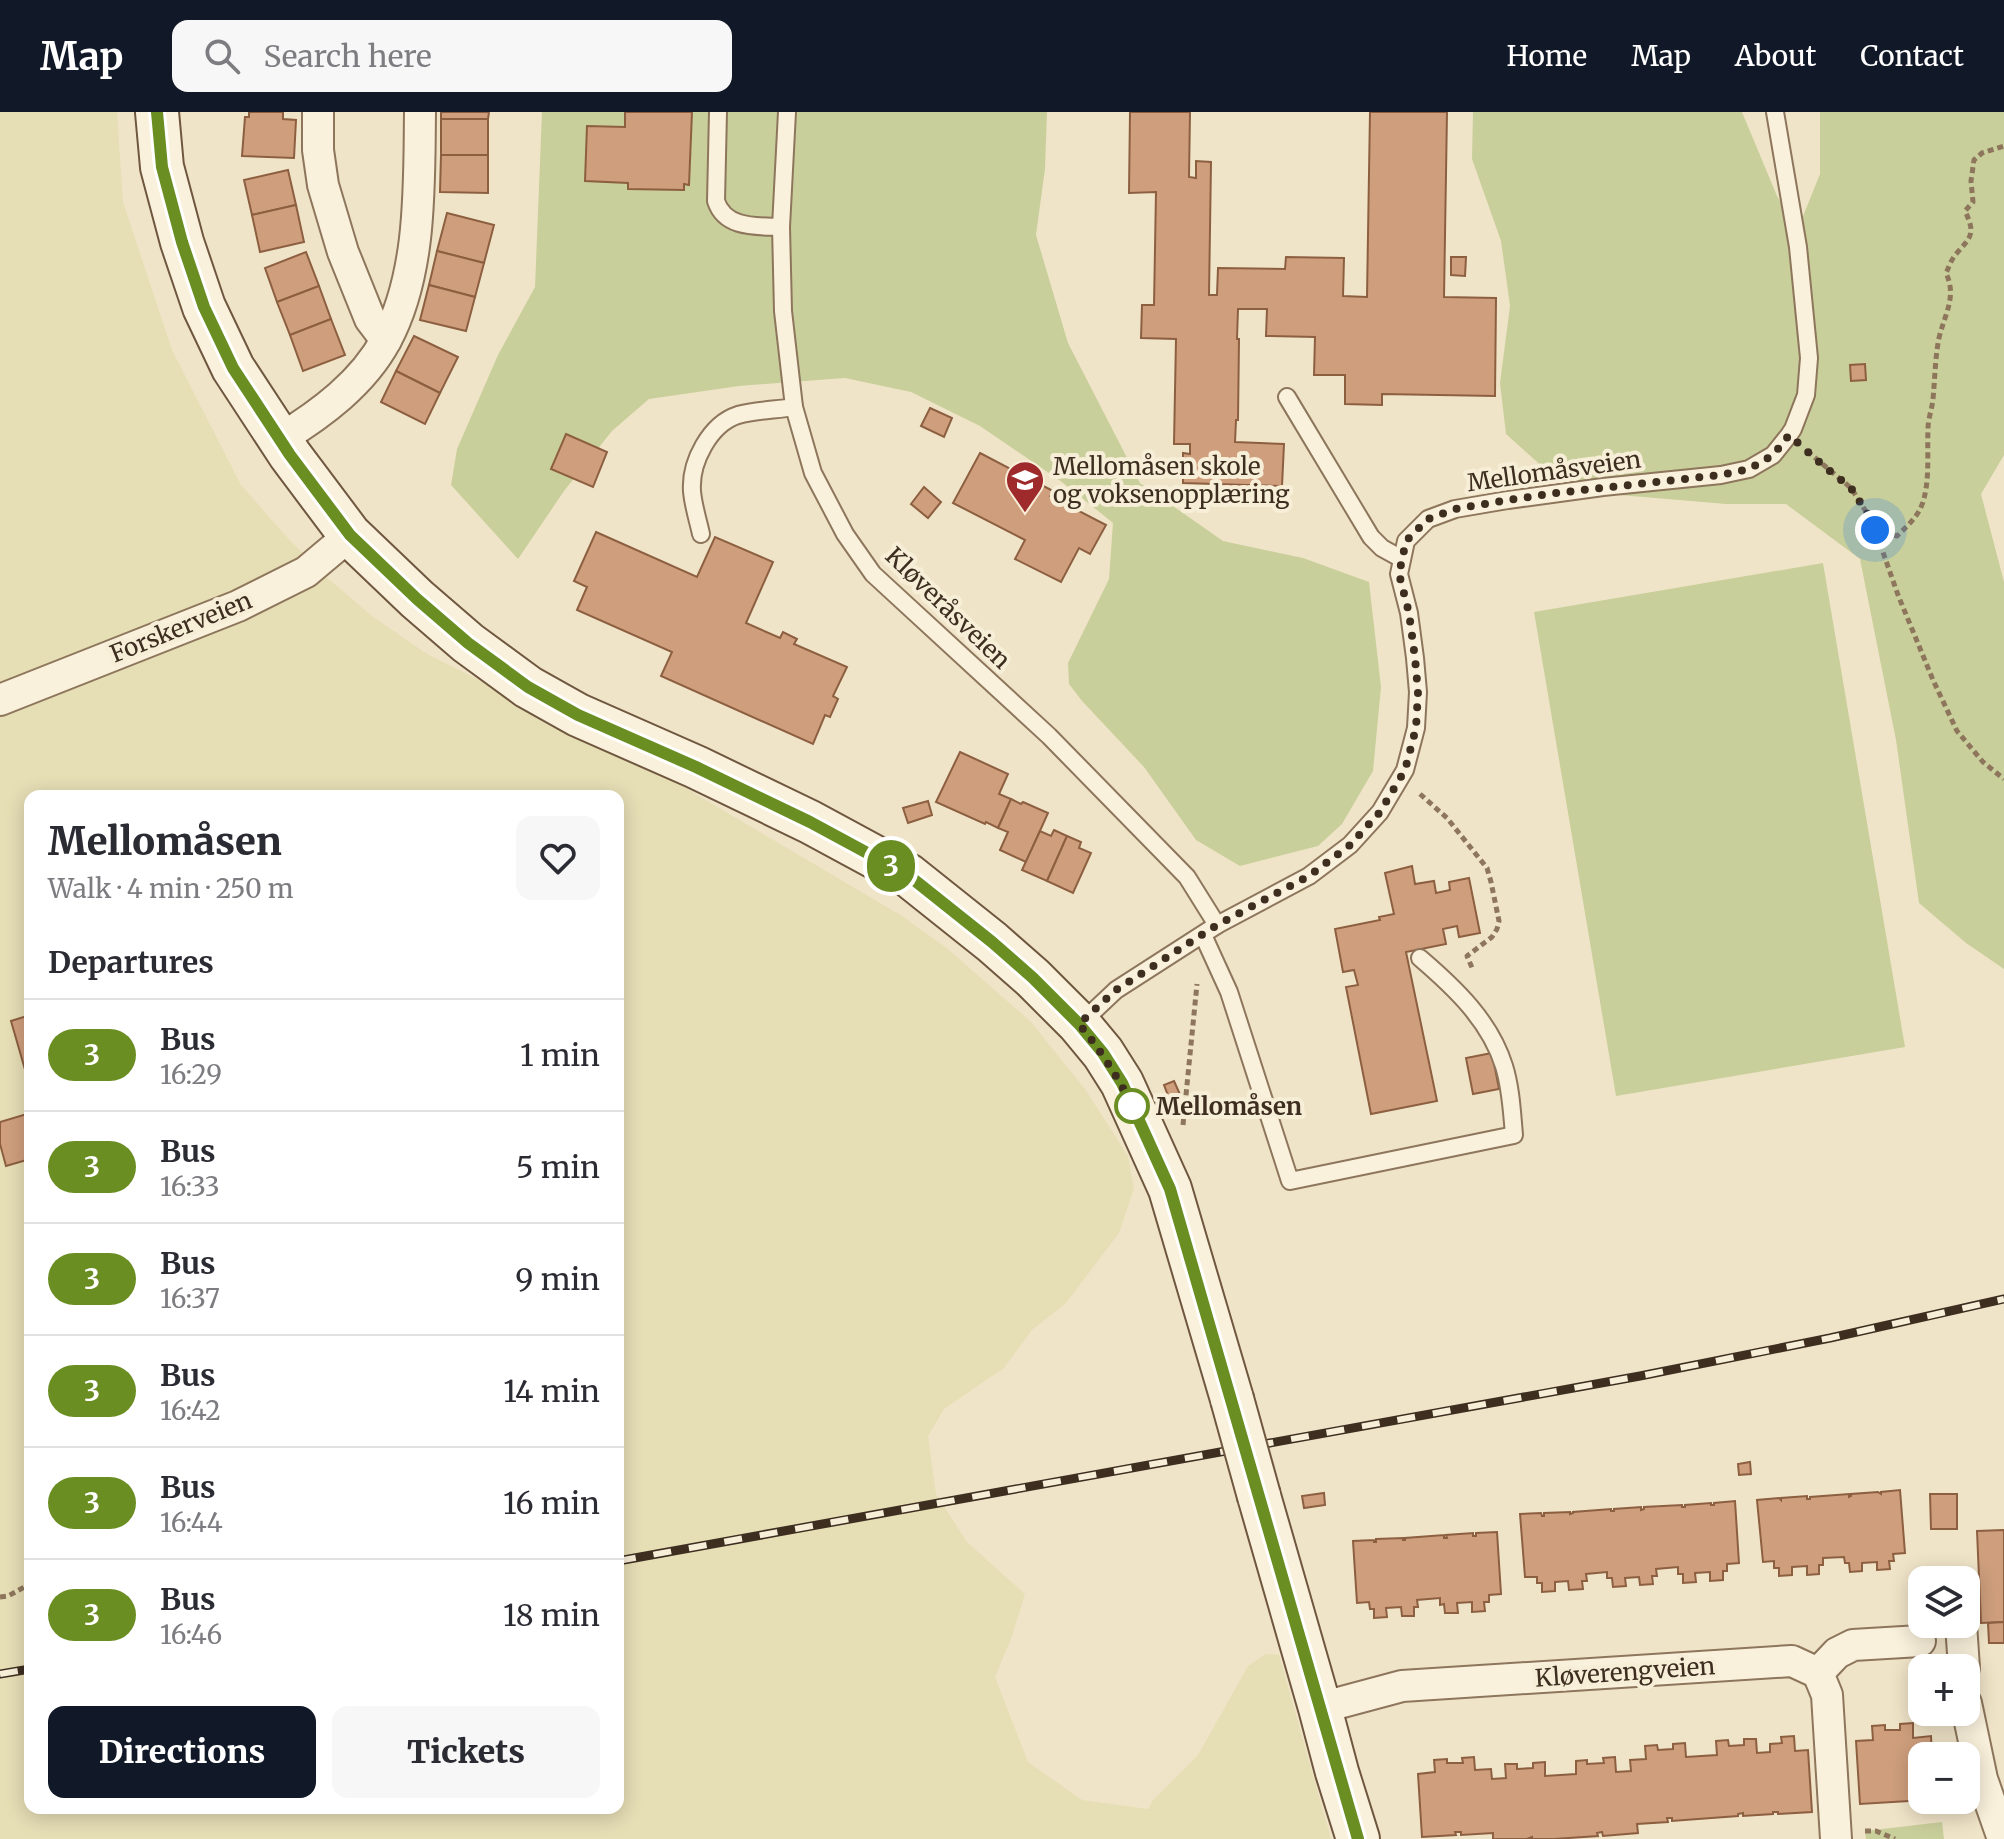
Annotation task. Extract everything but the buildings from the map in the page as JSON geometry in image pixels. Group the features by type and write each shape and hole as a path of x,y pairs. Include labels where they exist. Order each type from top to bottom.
{"street":[{"path":"157,112 162,167 204,307 233,368 350,535 457,635 528,687 578,715 810,822 908,875 1033,978 1103,1053 1122,1083 1170,1189 1358,1839"},
{"path":"318,112 318,150 323,185 343,252 359,292 370,319 386,340"},
{"path":"280,439 338,399 386,340 403,297 412,257 418,202 420,112"},
{"name":"Forskerveien","path":"0,700 238,606 306,572 350,535"},
{"path":"1836,1839 1827,1695 1818,1673 1837,1653 1853,1645 1920,1641"},
{"name":"Kløverengveien","path":"1320,1708 1402,1686 1792,1661 1818,1673"},
{"path":"1971,1726 1982,1779 2003,1839"}],"lane":[{"path":"718,112 716,201 719,211 732,222 781,227"},
{"name":"Kløveråsveien","path":"787,112 781,227 783,311 794,407 813,473 845,534 873,574 1049,736 1187,877 1229,992 1290,1181 1514,1135 1505,1068 1492,1036 1471,1007 1420,958"},
{"name":"Mellomåsveien","path":"1402,559 1406,541 1428,519 1455,509 1556,493 1721,475 1749,469 1773,455 1793,429 1806,395 1809,358 1798,247 1775,112"},
{"path":"1079,1024 1116,990 1309,876 1350,845 1380,812 1405,770 1416,728 1418,692 1409,613 1399,574 1402,559 1382,548 1371,537 1287,397"},
{"path":"701,534 691,489 696,464 706,440 720,425 737,416 794,407"}],"path":[{"path":"1875,530 1897,536 1918,515 1922,504 1926,490 1928,426 1936,357 1952,286 1946,273 1971,232 1971,223 1965,211 1973,202 1971,181 1974,160 1982,153 2004,146"},
{"path":"1789,435 1851,488 1872,521 1910,624 1957,731 1983,762 2004,779"},
{"path":"1399,780 1426,797 1487,868 1499,921 1492,937 1467,956 1476,974"},
{"path":"1182,1135 1197,979 1209,935"},
{"path":"0,1597 24,1587"}],"shaded area":[{"path":"0,112 117,112 123,202 172,350 241,485 325,576 372,616 427,654 553,722 677,783 902,916 948,949 1030,1021 1085,1089 1128,1156 1134,1188 1119,1233 1066,1303 1032,1330 1004,1368 944,1409 928,1436 936,1494 967,1542 1025,1594 995,1677 1028,1762 1082,1800 1148,1809 1153,1800 1198,1755 1248,1666 1266,1654 1279,1655 1331,1839 0,1839"}],"green space":[{"path":"542,112 1047,112 1045,169 1036,235 1068,343 1140,483 1223,541 1303,558 1369,582 1381,687 1373,771 1342,824 1318,846 1240,866 1196,840 1144,767 1069,684 1068,663 1109,579 1113,523 1062,482 980,426 911,392 845,378 739,386 649,399 612,431 564,491 518,559 451,485 457,449 498,355 535,287"},
{"path":"1473,112 1742,112 1777,196 1797,231 1820,174 1820,112 2004,112 2004,455 1981,494 2004,582 2004,969 1966,943 1919,903 1896,740 1860,559 1786,504 1726,504 1596,493 1545,469 1506,434 1500,383 1510,306 1501,241 1472,159"},
{"path":"1823,563 1905,1047 1616,1096 1534,612"},
{"path":"1942,1822 1944,1839 1866,1839 1865,1831"}],"railway":[{"path":"624,1560 1640,1376 2004,1299"},
{"path":"0,1674 24,1670"}],"bus line":[{"name":"3","path":"157,112 162,167 204,307 233,368 290,455 350,535 468,643 528,687 578,715 810,822 908,875 1033,978 1103,1053 1122,1083 1170,1189 1358,1839"}],"place":[{"name":"Mellomåsen skole og voksenopplæring","path":"1025,514"},
{"name":"Mellomåsen","path":"1132,1106"}],"route":[{"path":"1132,1106 1134,1110 1103,1053 1079,1024 1116,990 1217,925 1309,876 1350,845 1380,812 1405,770 1416,728 1418,692 1409,613 1399,574 1406,541 1428,519 1455,509 1508,500 1749,469 1773,455 1789,435 1851,488 1875,530"}]}
